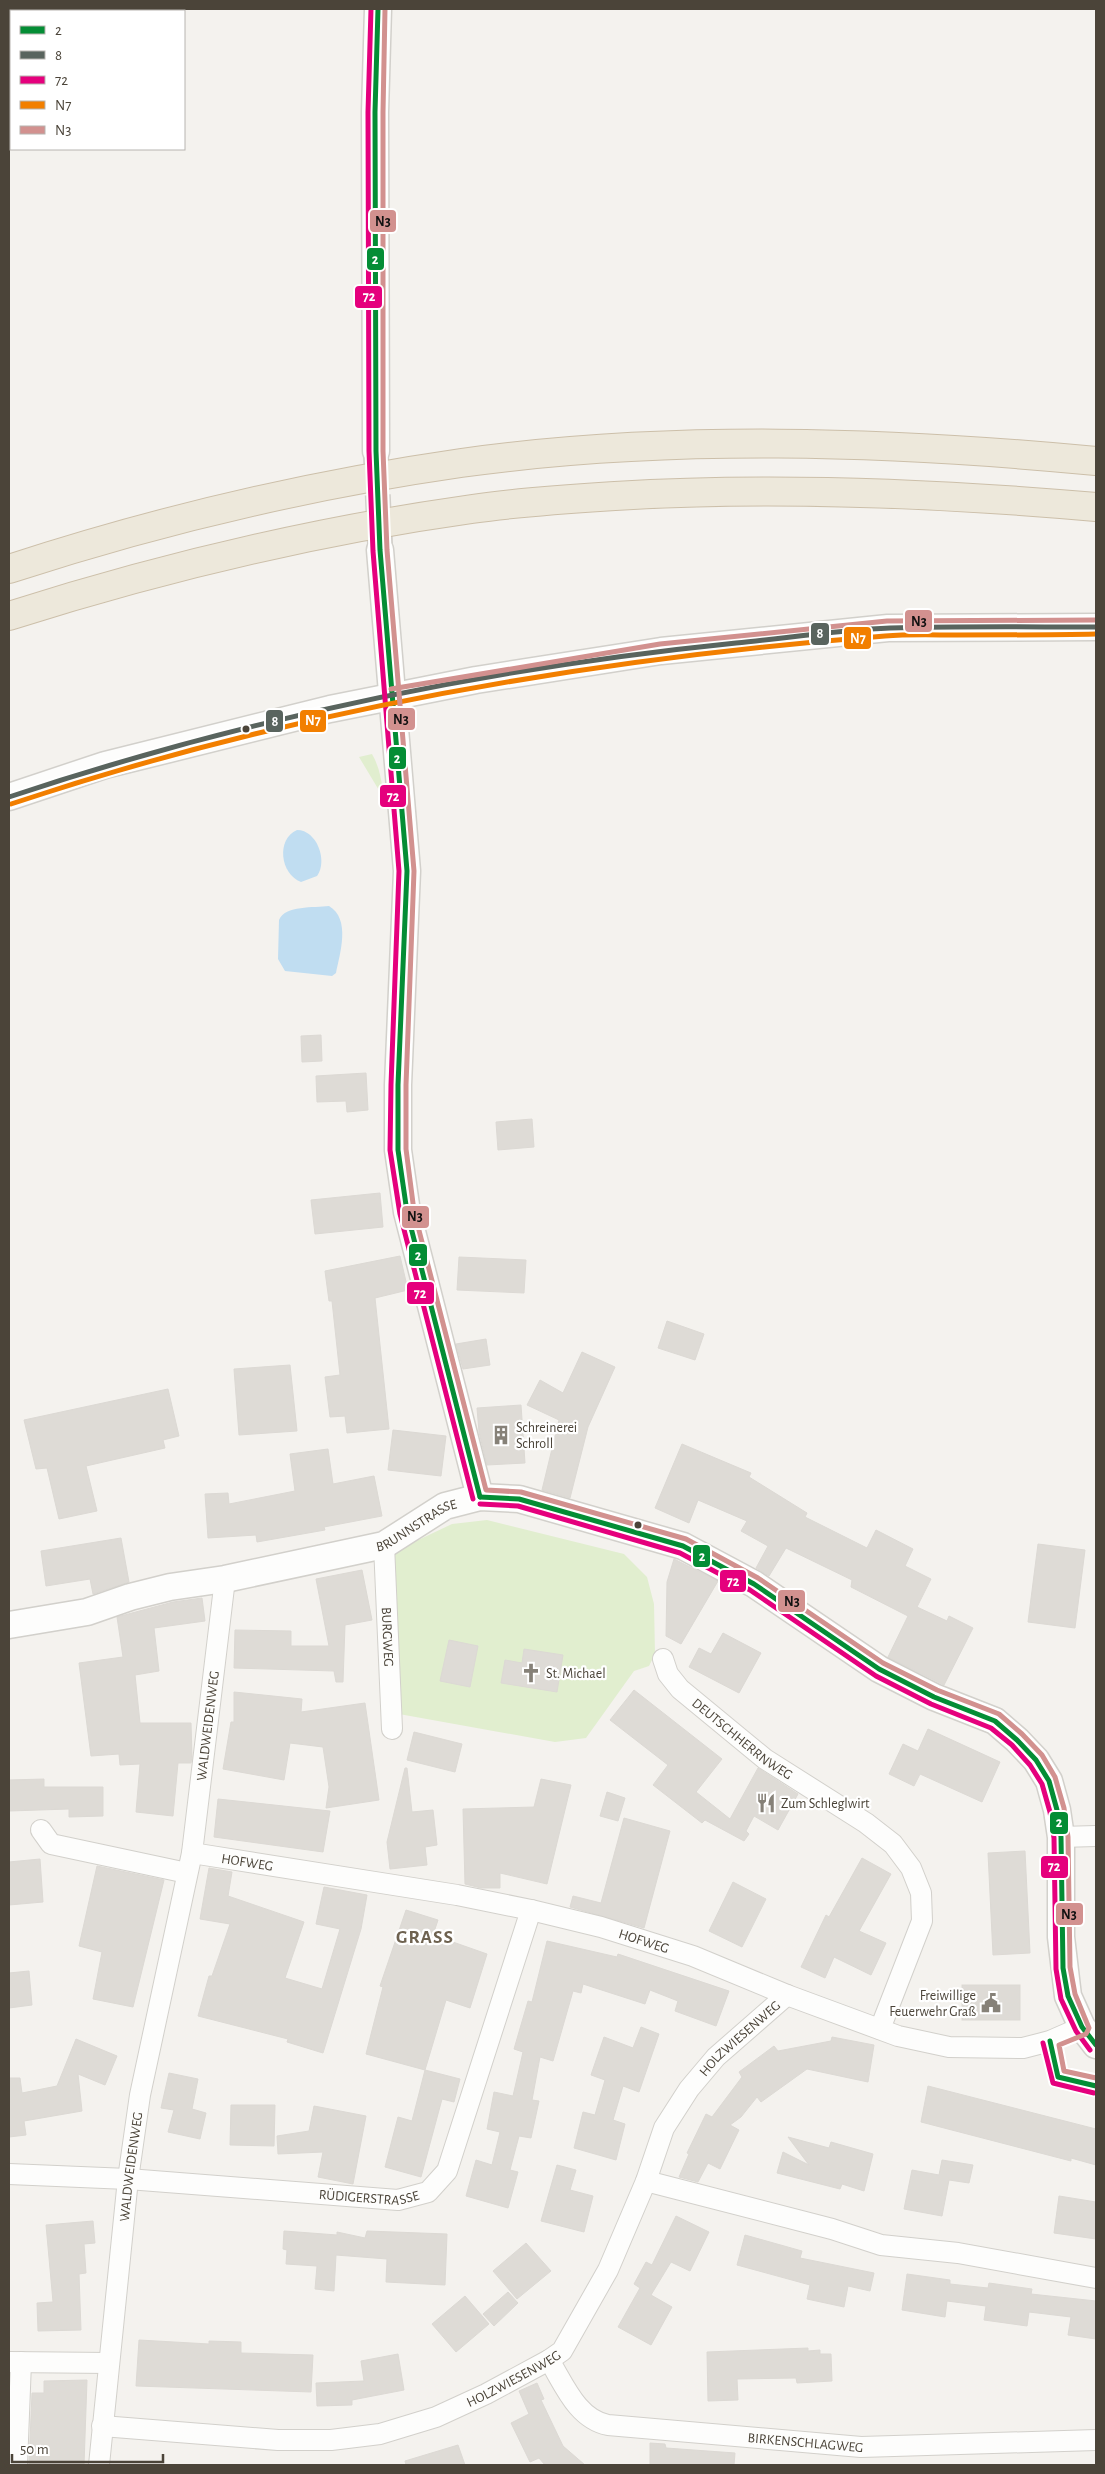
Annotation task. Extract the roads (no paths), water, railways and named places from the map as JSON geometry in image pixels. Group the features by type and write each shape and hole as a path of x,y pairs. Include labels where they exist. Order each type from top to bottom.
{"highway":[{"path":"9,569 150,527 244,504 463,463 550,454 734,444 947,449 1096,461"},
{"path":"9,616 69,597 259,547 359,527 474,508 677,492 772,490 883,492 1096,507"}],"street":[{"path":"376,451 375,112 378,9"},
{"path":"380,550 407,871 398,1085 398,1150 407,1212 480,1497"},
{"path":"9,797 105,765 271,723 392,696 661,650 888,628 1096,627"},
{"name":"BRUNNSTRASSE","path":"9,1625 86,1612 130,1597 170,1587 225,1579 384,1545 445,1506 480,1497 520,1499 683,1546 754,1584 879,1669 934,1697 995,1721 1036,1760 1049,1780 1057,1810 1061,1837 1061,1937 1063,1968 1068,1996 1089,2036"},
{"name":"BURGWEG","path":"384,1545 392,1729"},
{"name":"WALDWEIDENWEG","path":"99,2465 128,2179 140,2095 192,1853 225,1579"},
{"name":"DEUTSCHHERRNWEG","path":"663,1659 668,1674 680,1689 765,1759 866,1822 893,1844 911,1868 921,1893 922,1921 880,2029"},
{"path":"41,1830 51,1844 187,1873"},
{"path":"1061,1837 1096,1836"},
{"name":"HOFWEG","path":"192,1853 457,1895 532,1910 602,1927 693,1956 787,1995 898,2036 949,2047 1023,2048 1050,2041 1089,2036"},
{"name":"RÜDIGERSTRASSE","path":"9,2174 128,2179 398,2200 428,2192 447,2170 532,1910"},
{"name":"HOLZWIESENWEG","path":"102,2426 278,2440 331,2440 380,2434 436,2417 486,2394 549,2360 562,2351 585,2314 608,2270 646,2182 664,2128 689,2089 716,2057 787,1995"},
{"path":"646,2182 832,2229 881,2245 958,2253 1096,2278"},
{"name":"BIRKENSCHLAGWEG","path":"549,2360 583,2414 595,2422 608,2425 862,2447 1096,2440"},
{"path":"17,2465 15,2362 108,2363"}],"water":[{"path":"297,830 304,831 310,835 319,847 321,855 320,870 317,876 301,882 289,872 283,856 286,841 290,834"},
{"path":"329,906 336,912 342,928 336,973 332,976 285,971 278,959 279,920 282,915 308,907"}],"tunnel":[{"path":"376,456 380,544"}],"place":[{"name":"Schreinerei Schroll","path":"501,1435"},
{"name":"St. Michael","path":"531,1673"},
{"name":"Zum Schleglwirt","path":"766,1803"},
{"name":"Freiwillige Feuerwehr Graß","path":"991,2003"}],"district":[{"name":"GRASS","path":"425,1936"}]}
